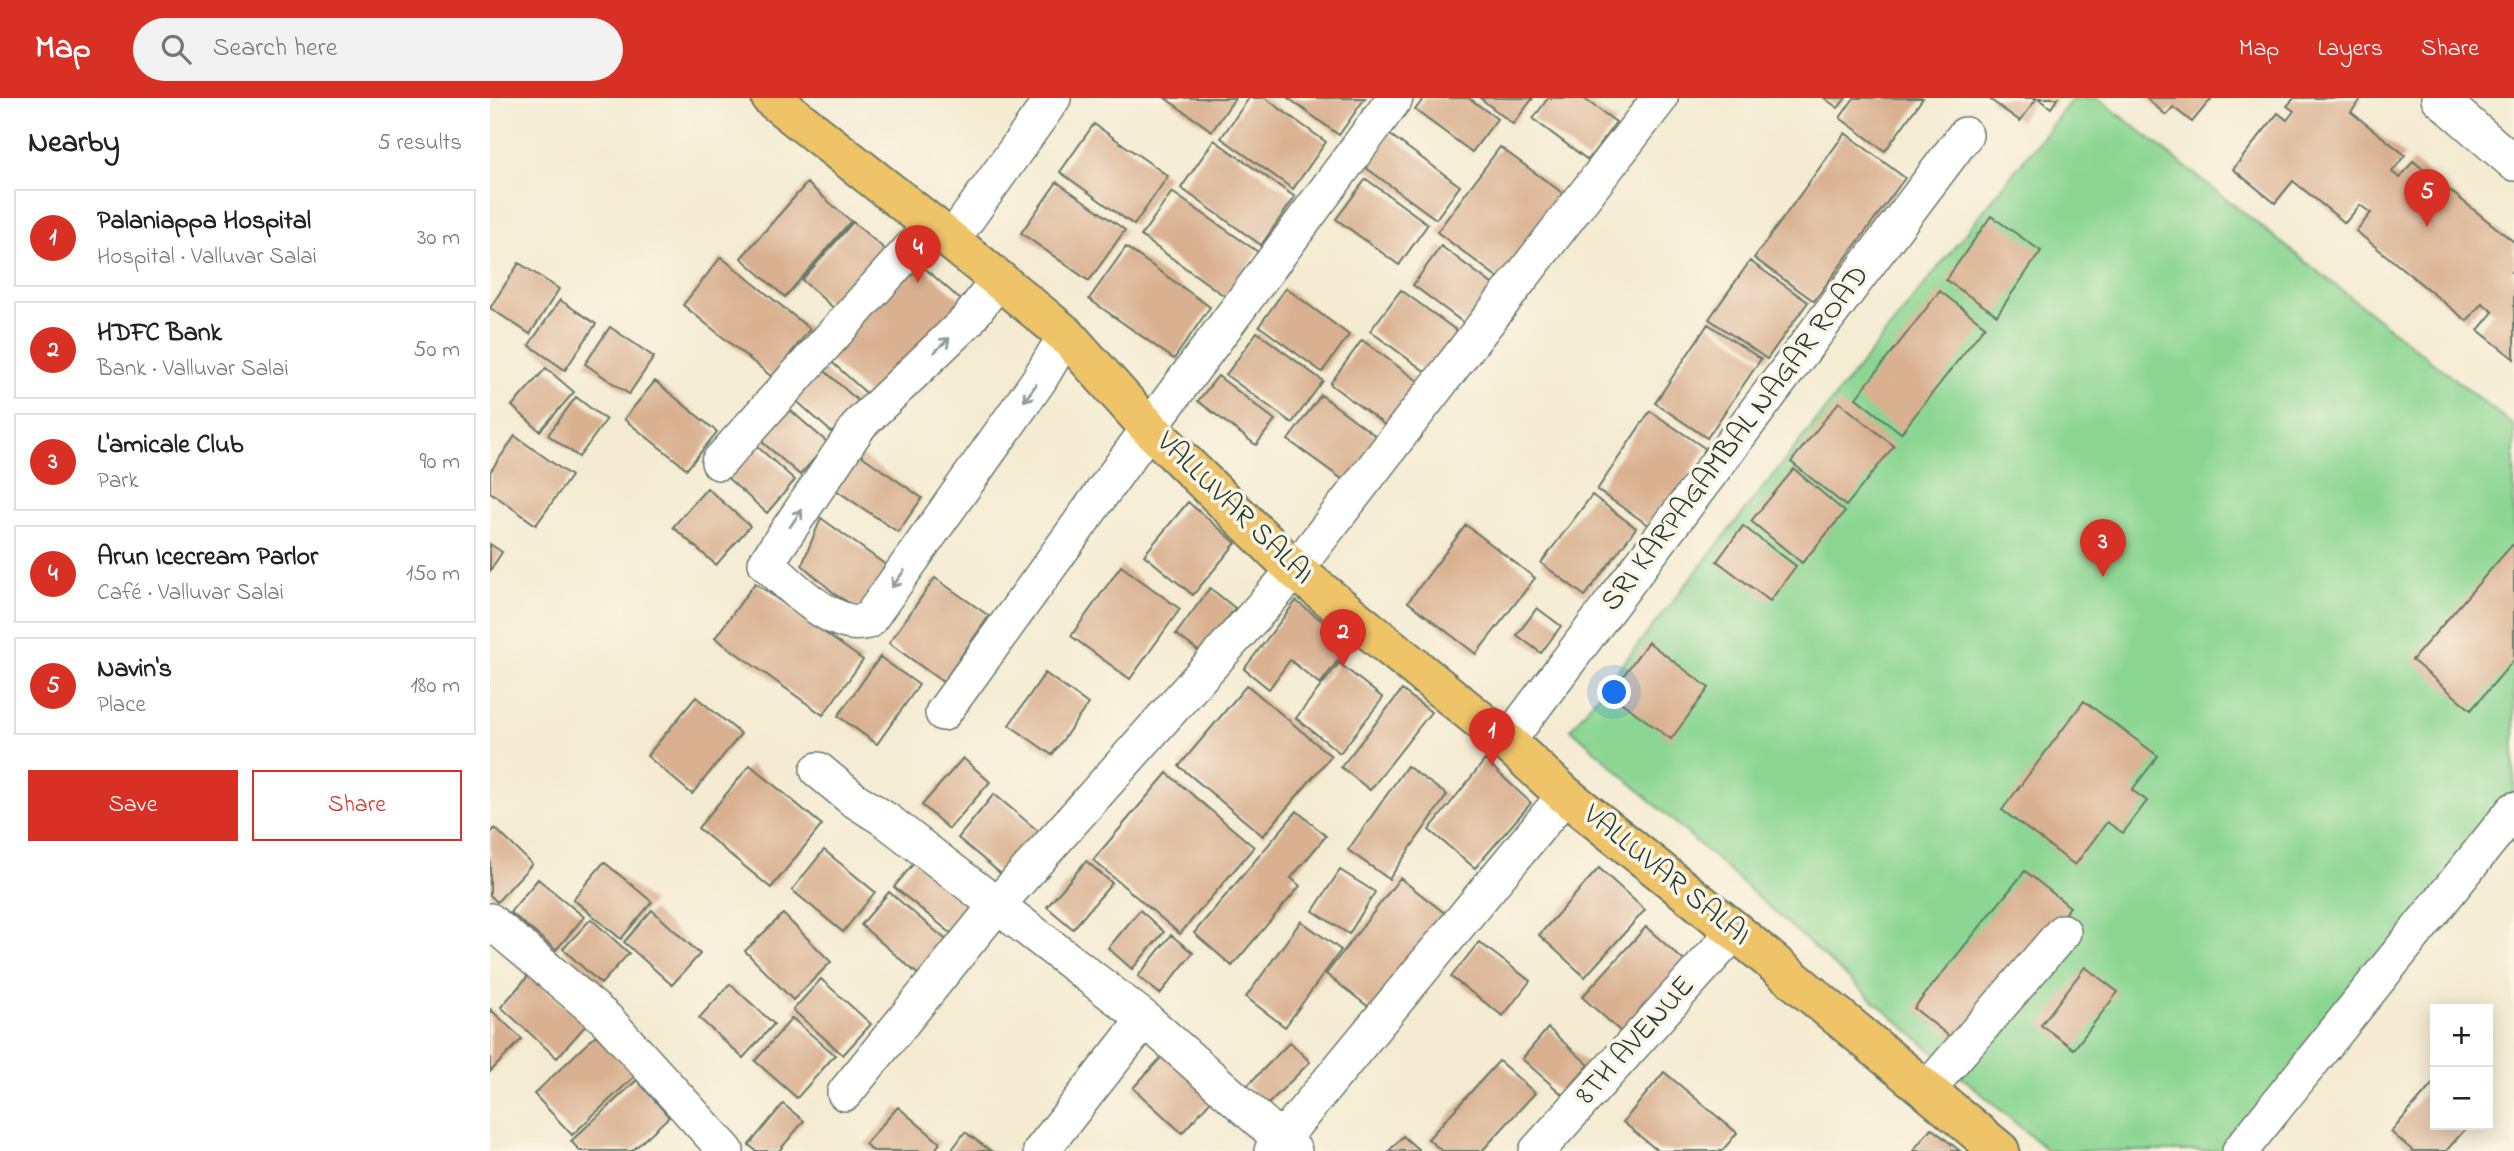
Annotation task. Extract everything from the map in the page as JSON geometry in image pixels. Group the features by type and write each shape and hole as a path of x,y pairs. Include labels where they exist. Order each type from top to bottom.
{"main road":[{"name":"VALLUVAR SALAI","path":"771,98 1066,335 1149,428 1295,570 2000,1151"}],"street":[{"path":"719,462 941,233 1053,98"},
{"path":"943,713 1149,428 1395,98"},
{"path":"845,1093 997,905 1295,570 1660,98"},
{"path":"2439,98 2514,163"},
{"name":"SRI KARPAGAMBAL NAGAR ROAD","path":"1507,742 1965,135"},
{"path":"999,279 968,320 860,424 766,563 795,590 828,612 852,623 868,621 1039,380 1066,335"},
{"path":"818,769 853,799 886,820 1145,1019 1282,1147 1565,795"},
{"path":"2241,1151 2514,810"},
{"path":"490,921 606,1019 726,1151"},
{"name":"8TH AVENUE","path":"1538,1151 1735,931"},
{"path":"1926,1091 2063,932"},
{"path":"1041,1151 1145,1019"}],"green space":[{"path":"2073,98 2098,98 2514,426 2514,793 2247,1151 2048,1151 1867,995 1571,729"}],"building":[{"path":"1165,98 1235,98 1212,131"},
{"path":"1249,98 1265,98 1326,142 1293,189 1221,138"},
{"path":"1288,98 1365,98 1339,135"},
{"path":"1424,98 1469,98 1497,119 1472,152 1415,110"},
{"path":"1480,98 1533,98 1513,124"},
{"path":"1548,98 1583,98 1616,122 1588,160 1533,119"},
{"path":"1824,98 1846,98 1838,108"},
{"path":"1854,98 1923,98 1885,151 1840,118"},
{"path":"1988,98 2037,98 2020,121"},
{"path":"2038,98 2058,98 2051,108"},
{"path":"2146,98 2212,98 2192,122 2173,107 2166,115"},
{"path":"2294,98 2362,98 2351,112 2405,155 2392,172 2400,178 2413,161 2514,242 2514,268 2511,272 2514,274 2514,359 2478,330 2493,312 2482,303 2467,321 2356,231 2371,213 2360,205 2345,223 2293,181 2275,203 2233,169 2278,113 2287,120 2294,111 2287,106"},
{"path":"1094,124 1168,176 1134,225 1060,172"},
{"path":"1845,133 1905,178 1814,301 1754,258"},
{"path":"1389,134 1460,186 1436,219 1365,167"},
{"path":"1214,140 1295,197 1261,245 1181,188"},
{"path":"1500,147 1572,200 1509,286 1437,232"},
{"path":"1366,179 1428,224 1399,265 1336,219"},
{"path":"1057,182 1125,230 1089,281 1021,233"},
{"path":"807,183 851,221 785,297 741,258"},
{"path":"1172,192 1258,252 1226,297 1141,236"},
{"path":"1991,216 2041,251 1997,315 1946,280"},
{"path":"853,222 888,252 837,311 802,280"},
{"path":"1441,246 1504,293 1476,332 1413,285"},
{"path":"1126,247 1210,307 1174,359 1089,299"},
{"path":"721,257 810,329 772,377 683,305"},
{"path":"912,257 961,300 874,400 825,356"},
{"path":"1750,261 1808,302 1767,359 1709,319"},
{"path":"519,263 559,289 530,334 490,308"},
{"path":"1286,288 1349,335 1322,372 1259,326"},
{"path":"1401,290 1464,336 1434,378 1370,331"},
{"path":"1940,291 1985,326 1901,433 1856,398"},
{"path":"560,300 596,324 565,370 529,345"},
{"path":"1708,324 1761,359 1707,438 1655,403"},
{"path":"610,327 654,357 629,394 585,364"},
{"path":"1257,332 1323,381 1292,423 1226,375"},
{"path":"1362,340 1430,390 1397,434 1330,384"},
{"path":"817,364 866,408 839,439 790,395"},
{"path":"546,368 574,392 540,431 512,406"},
{"path":"1218,376 1275,420 1256,445 1198,401"},
{"path":"655,381 717,432 687,469 624,419"},
{"path":"1321,395 1388,445 1356,489 1288,440"},
{"path":"576,397 606,420 579,457 548,435"},
{"path":"781,402 828,443 800,475 753,434"},
{"path":"1839,402 1894,446 1846,506 1791,462"},
{"path":"1650,411 1706,449 1653,528 1597,490"},
{"path":"515,436 571,476 536,525 490,492 490,472"},
{"path":"751,441 795,480 767,513 723,474"},
{"path":"849,447 922,498 898,532 824,482"},
{"path":"1794,469 1845,512 1802,563 1751,521"},
{"path":"707,488 750,526 716,565 673,527"},
{"path":"1592,495 1636,528 1585,596 1541,563"},
{"path":"1188,502 1236,543 1193,595 1144,555"},
{"path":"821,518 890,568 858,608 836,595 802,565"},
{"path":"1466,525 1535,578 1476,654 1408,602"},
{"path":"1743,526 1796,566 1770,601 1717,561"},
{"path":"490,544 502,552 490,571"},
{"path":"2512,545 2514,660 2471,710 2412,660"},
{"path":"1121,566 1180,609 1130,679 1071,636"},
{"path":"935,578 989,616 943,682 889,643"},
{"path":"755,583 863,660 823,715 715,638"},
{"path":"1210,588 1235,608 1201,653 1176,634"},
{"path":"1296,601 1351,643 1320,684 1290,660 1269,689 1244,669"},
{"path":"1537,608 1561,626 1541,653 1517,635"},
{"path":"1648,642 1709,688 1671,739 1610,694"},
{"path":"880,657 919,685 877,744 838,716"},
{"path":"1339,663 1383,698 1340,753 1296,718"},
{"path":"1045,673 1088,704 1052,755 1009,725"},
{"path":"1247,685 1331,756 1263,836 1179,766"},
{"path":"1402,690 1431,712 1370,790 1341,767"},
{"path":"696,697 741,734 692,794 647,756"},
{"path":"2084,701 2158,756 2132,790 2147,801 2123,833 2107,822 2075,865 2002,810"},
{"path":"963,758 990,782 949,829 922,805"},
{"path":"1485,760 1531,803 1475,868 1429,830"},
{"path":"750,765 822,825 771,888 698,828"},
{"path":"1407,766 1447,795 1389,879 1348,850"},
{"path":"1167,773 1254,847 1180,934 1093,860"},
{"path":"994,794 1043,835 1006,878 958,838"},
{"path":"1297,811 1326,836 1291,878 1300,886 1232,966 1194,933"},
{"path":"495,828 532,864 497,902 490,895 490,834"},
{"path":"824,850 875,892 843,932 792,890"},
{"path":"923,852 980,898 952,934 894,887"},
{"path":"1086,861 1112,883 1073,929 1047,907"},
{"path":"604,862 652,902 621,939 573,899"},
{"path":"1599,868 1645,910 1585,977 1539,935"},
{"path":"1340,870 1375,892 1349,934 1313,911"},
{"path":"2025,871 2070,907 1959,1044 1914,1008"},
{"path":"1400,878 1447,915 1374,1011 1326,974"},
{"path":"538,879 584,917 556,950 510,912"},
{"path":"889,892 950,943 921,977 861,925"},
{"path":"652,910 700,954 672,985 624,942"},
{"path":"1140,910 1164,932 1132,969 1108,948"},
{"path":"783,914 831,962 793,1000 745,951"},
{"path":"591,919 629,953 601,984 563,949"},
{"path":"1301,921 1341,950 1285,1027 1246,997"},
{"path":"1646,927 1691,967 1628,1038 1582,997"},
{"path":"1171,935 1193,953 1160,994 1138,976"},
{"path":"1479,942 1530,981 1503,1016 1451,977"},
{"path":"2085,967 2118,992 2074,1049 2041,1025"},
{"path":"529,975 586,1025 557,1058 501,1007"},
{"path":"821,979 871,1024 843,1055 793,1010"},
{"path":"730,984 774,1024 743,1058 699,1018"},
{"path":"490,1009 522,1039 490,1072"},
{"path":"792,1018 835,1055 797,1098 755,1061"},
{"path":"1548,1028 1589,1065 1563,1095 1522,1059"},
{"path":"596,1035 635,1076 572,1135 534,1094"},
{"path":"1290,1042 1310,1062 1267,1105 1247,1086"},
{"path":"1167,1051 1216,1095 1182,1133 1133,1088"},
{"path":"1499,1061 1535,1093 1482,1151 1442,1151 1428,1139"},
{"path":"1664,1072 1737,1133 1722,1151 1658,1151 1623,1122"},
{"path":"637,1080 669,1117 632,1151 580,1151 571,1141"},
{"path":"2430,1087 2430,1130 2465,1130 2446,1151 2413,1151 2391,1132"},
{"path":"783,1104 804,1121 779,1151 756,1151 749,1145"},
{"path":"898,1107 940,1143 934,1151 873,1151 865,1144"},
{"path":"1931,1128 1960,1151 1913,1151"},
{"path":"965,1132 991,1151 951,1151"},
{"path":"1403,1136 1420,1151 1389,1151"}],"place":[{"name":"Navin's","path":"2427,227"},
{"name":"Arun Icecream Parlor","path":"918,283"},
{"name":"L'amicale Club","path":"2103,577"},
{"name":"HDFC Bank","path":"1343,667"},
{"name":"Palaniappa Hospital","path":"1492,766"}]}
